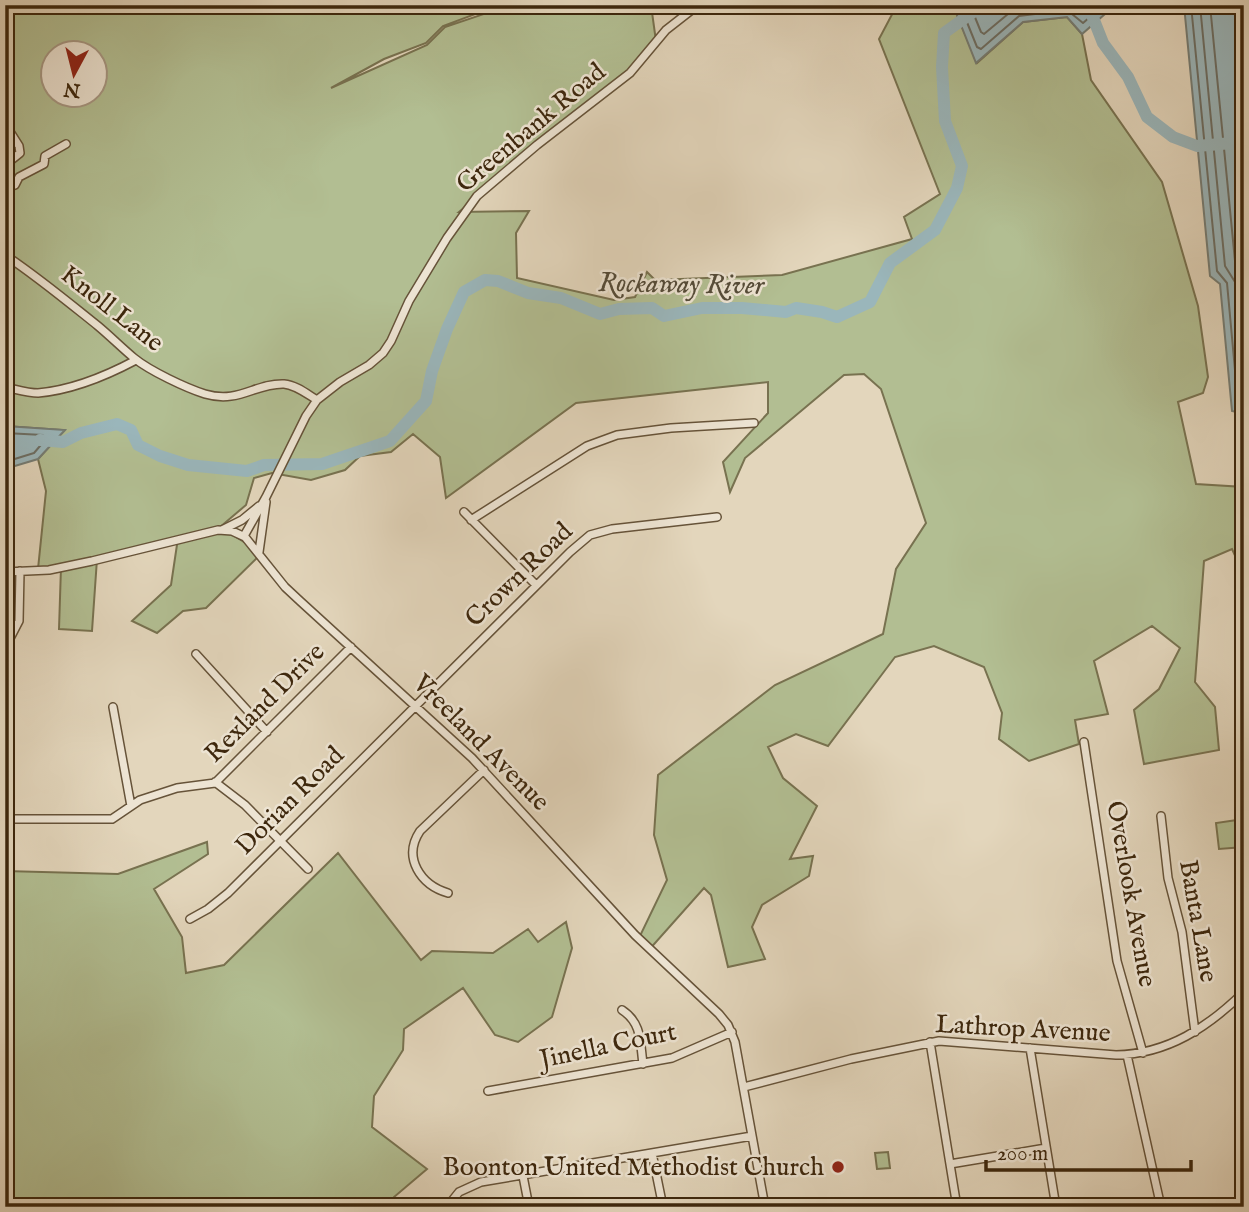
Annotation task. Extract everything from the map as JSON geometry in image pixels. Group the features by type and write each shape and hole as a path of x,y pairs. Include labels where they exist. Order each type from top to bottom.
{"street":[{"name":"Greenbank Road","path":"243,536 266,497 299,428 317,400 383,353 409,301 446,238 477,196 630,73 666,30 698,5"},
{"path":"5,124 19,146 20,153 5,165"},
{"path":"5,187 15,185 19,177 44,164 45,156 66,144"},
{"name":"Knoll Lane","path":"5,255 35,275 136,360 206,394 237,396 285,384 296,387 317,400"},
{"path":"5,387 36,393 79,384 136,360"},
{"path":"471,520 587,446 617,435 682,427 754,423"},
{"name":"Greenbank Road","path":"222,530 242,520 266,497"},
{"name":"Greenbank Road","path":"259,552 266,497"},
{"path":"464,512 536,585"},
{"name":"Crown Road","path":"416,706 536,585 590,535 612,529 717,517"},
{"name":"Vreeland Avenue","path":"5,572 49,569 92,561 207,531 222,530 243,536 259,552 285,587 484,770 635,935 719,1014 732,1032 765,1207"},
{"path":"5,648 19,621 20,571"},
{"name":"Rexland Drive","path":"5,819 112,820 140,800 177,788 215,782 351,647"},
{"path":"196,654 267,732"},
{"name":"Dorian Road","path":"190,919 228,893 416,706"},
{"path":"113,707 131,806"},
{"name":"Overlook Avenue","path":"1084,742 1117,961 1143,1053"},
{"path":"448,893 434,888 420,874 412,858 413,844 420,831 484,770"},
{"path":"215,782 245,805 307,869"},
{"name":"Banta Lane","path":"1161,816 1168,878 1182,932 1195,1032"},
{"name":"Lathrop Avenue","path":"744,1087 851,1059 939,1041 1127,1055 1143,1053 1195,1032 1244,992"},
{"path":"622,1010 632,1017 636,1024 643,1064"},
{"name":"Jinella Court","path":"488,1091 643,1064 686,1053 732,1032"},
{"path":"930,1042 957,1207"},
{"path":"1030,1048 1056,1207"},
{"path":"1127,1055 1161,1207"},
{"path":"447,1207 459,1192 472,1185 752,1136"},
{"path":"950,1164 1046,1148"},
{"path":"652,1153 663,1207"},
{"path":"523,1176 528,1207"}],"green space":[{"path":"5,5 489,5 481,12 443,26 426,43 384,59 331,88 427,45 445,27 484,14 492,5 651,5 656,41 638,64 459,212 529,211 516,233 517,278 614,300 635,297 647,272 655,280 782,275 912,239 904,217 940,194 879,39 897,5 953,5 977,63 1023,22 1067,17 1082,34 1091,80 1162,182 1198,306 1208,377 1203,393 1178,402 1196,484 1244,487 1244,575 1232,549 1204,561 1195,682 1215,707 1219,750 1144,764 1134,710 1159,689 1180,648 1152,626 1094,661 1108,714 1075,720 1079,744 1029,761 999,739 1002,713 984,667 934,646 895,657 828,746 796,734 768,747 783,778 817,806 790,859 813,856 809,876 762,905 752,927 765,959 728,967 711,895 704,888 648,951 638,940 667,880 654,835 658,775 775,685 883,634 896,569 926,523 881,389 864,374 844,375 745,458 730,492 723,462 768,413 768,382 576,403 446,498 440,457 413,434 391,452 360,456 345,470 311,480 272,473 254,478 246,505 220,527 262,553 206,608 183,611 157,633 132,621 171,585 178,538 97,559 92,631 59,629 61,567 38,569 46,491 38,459 64,430 5,426"},
{"path":"1244,819 1244,847 1219,849 1216,823"},
{"path":"207,842 208,854 154,889 182,937 186,973 224,965 338,853 421,960 432,951 493,953 528,929 538,942 566,922 572,948 552,1017 518,1042 495,1035 463,988 404,1029 403,1050 374,1096 372,1127 427,1169 394,1197 390,1207 5,1207 5,871 118,874"},
{"path":"888,1152 890,1168 877,1169 875,1153"}],"water":[{"path":"953,5 1105,5 1105,14 1082,34 1067,17 1023,22 976,63"},
{"path":"1184,5 1244,5 1244,414 1232,411 1220,284 1210,276"},
{"path":"5,426 65,430 38,459 5,469"}],"waterway":[{"name":"Rockaway River","path":"40,440 63,442 81,433 117,424 131,430 138,445 160,456 188,465 247,471 264,465 322,464 390,441 426,401 432,371 464,292 485,280 498,281 528,293 561,298 600,314 619,309 652,308 664,316 702,308 786,312 796,308 837,317 870,302 890,263 935,230 957,188 962,166 945,121 942,67 944,33 983,5"},
{"name":"Rockaway River","path":"1088,5 1103,43 1128,77 1147,117 1173,137 1197,146 1244,142"}],"place":[{"name":"Boonton United Methodist Church","path":"838,1167"}]}
